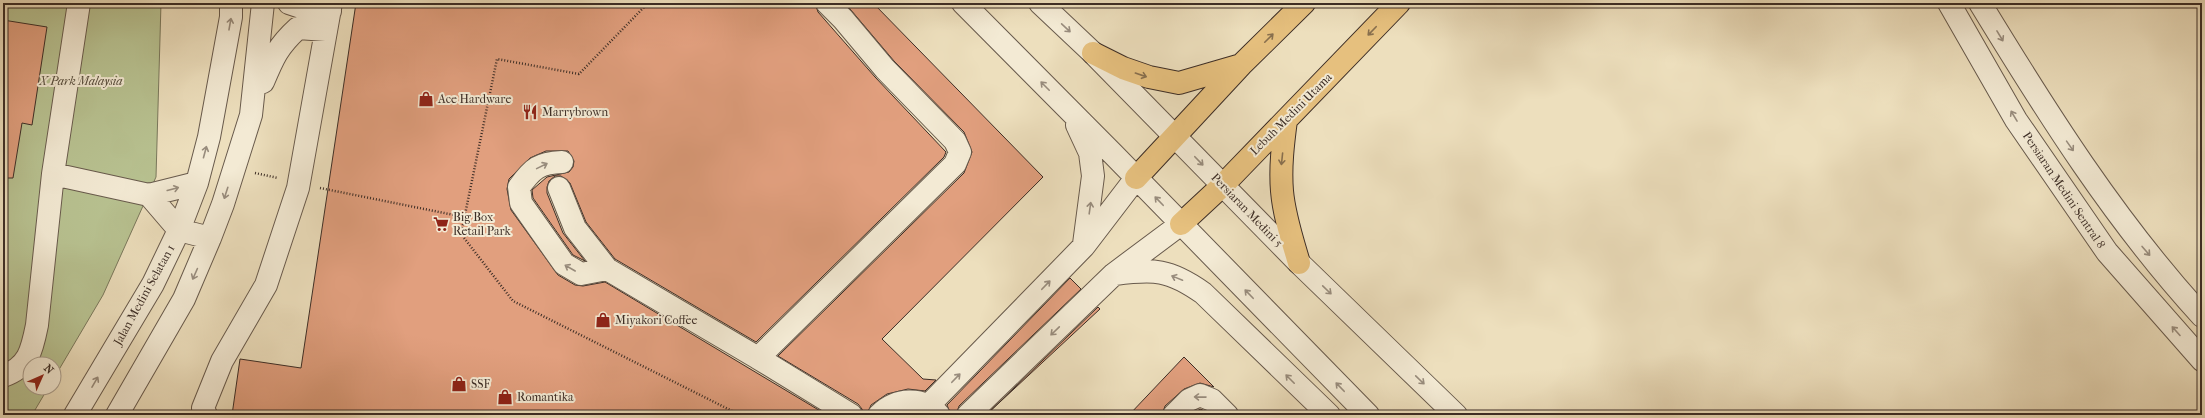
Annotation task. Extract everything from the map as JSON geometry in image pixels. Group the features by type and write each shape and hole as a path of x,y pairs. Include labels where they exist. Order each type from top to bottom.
{"main road":[{"path":"1136,178 1241,66 1304,3"},
{"name":"Lebuh Medini Utama","path":"1181,224 1223,185 1399,3"},
{"path":"1093,53 1123,68 1149,77 1179,83 1241,66"},
{"path":"1286,120 1281,166 1282,191 1287,220 1299,263"}],"street":[{"path":"3,376 21,367 32,347 37,325 53,174 78,3"},
{"name":"Jalan Medini Selatan 1","path":"75,415 153,284 179,230 197,183 209,137 231,17 231,3"},
{"path":"251,115 263,3"},
{"path":"289,3 329,14"},
{"path":"758,358 959,158 958,146 955,141 885,69 843,19 826,3"},
{"path":"963,3 1368,415"},
{"name":"Persiaran Medini 5","path":"1040,3 1093,53 1299,263 1456,415"},
{"name":"Persiaran Medini Sentral 8","path":"1949,3 2016,120 2107,252 2202,360"},
{"path":"1980,3 2044,108 2130,233 2202,316"},
{"path":"117,415 184,299 210,238 251,115 273,56 281,44 298,28 329,14"},
{"path":"206,415 203,408 222,361 266,285 298,188 329,14"},
{"path":"1072,113 1090,153 1093,176 1084,246"},
{"path":"562,162 545,163 529,174 519,187 521,203 564,264 581,274 607,269"},
{"path":"53,174 149,196 197,183"},
{"path":"879,415 895,404 906,401 918,402 934,410 1084,246 1136,178"},
{"path":"559,188 575,228 607,269 758,358 850,415"},
{"path":"149,196 179,230 210,238"},
{"path":"968,415 1114,274 1181,224"},
{"path":"1114,274 1148,270 1170,275 1191,284 1203,293 1329,415"},
{"path":"1174,415 1189,400 1200,395 1212,400 1227,415"}],"path":[{"path":"234,169 280,179"},
{"path":"318,187 464,217"}],"green space":[{"name":"X Park Malaysia","path":"3,3 161,3 156,177 103,295 62,364 62,356 22,356 22,396 43,396 32,415 3,415"}],"building":[{"path":"356,3 815,3 818,12 875,77 946,152 944,157 756,342 615,259 586,222 570,183 561,176 555,176 549,181 547,193 563,233 585,261 573,255 533,198 532,190 547,177 569,172 573,167 574,161 568,151 546,151 530,158 509,179 507,189 511,210 558,275 575,285 583,286 605,282 827,415 232,415 240,359 301,368"},
{"path":"845,3 873,3 1043,177 882,339 923,379 936,380 925,391 908,389 887,394 871,405 867,415 863,415 862,409 858,404 778,356 964,173 972,152 964,132 894,61"},
{"path":"3,20 47,27 32,125 22,123 13,178 3,178"},
{"path":"1070,278 1081,289 959,406 956,415 951,415 947,405"},
{"path":"1098,307 1100,309 986,415"},
{"path":"1184,357 1214,387 1200,383 1184,389 1165,406 1162,415 1129,415"},
{"path":"1200,409 1205,411 1209,415 1192,415"}],"place":[{"name":"Ace Hardware","path":"426,99"},
{"name":"Marrybrown","path":"530,112"},
{"name":"Big Box Retail Park","path":"441,224"},
{"name":"Miyakori Coffee","path":"603,320"},
{"name":"SSF","path":"459,384"},
{"name":"Romantika","path":"505,397"}]}
